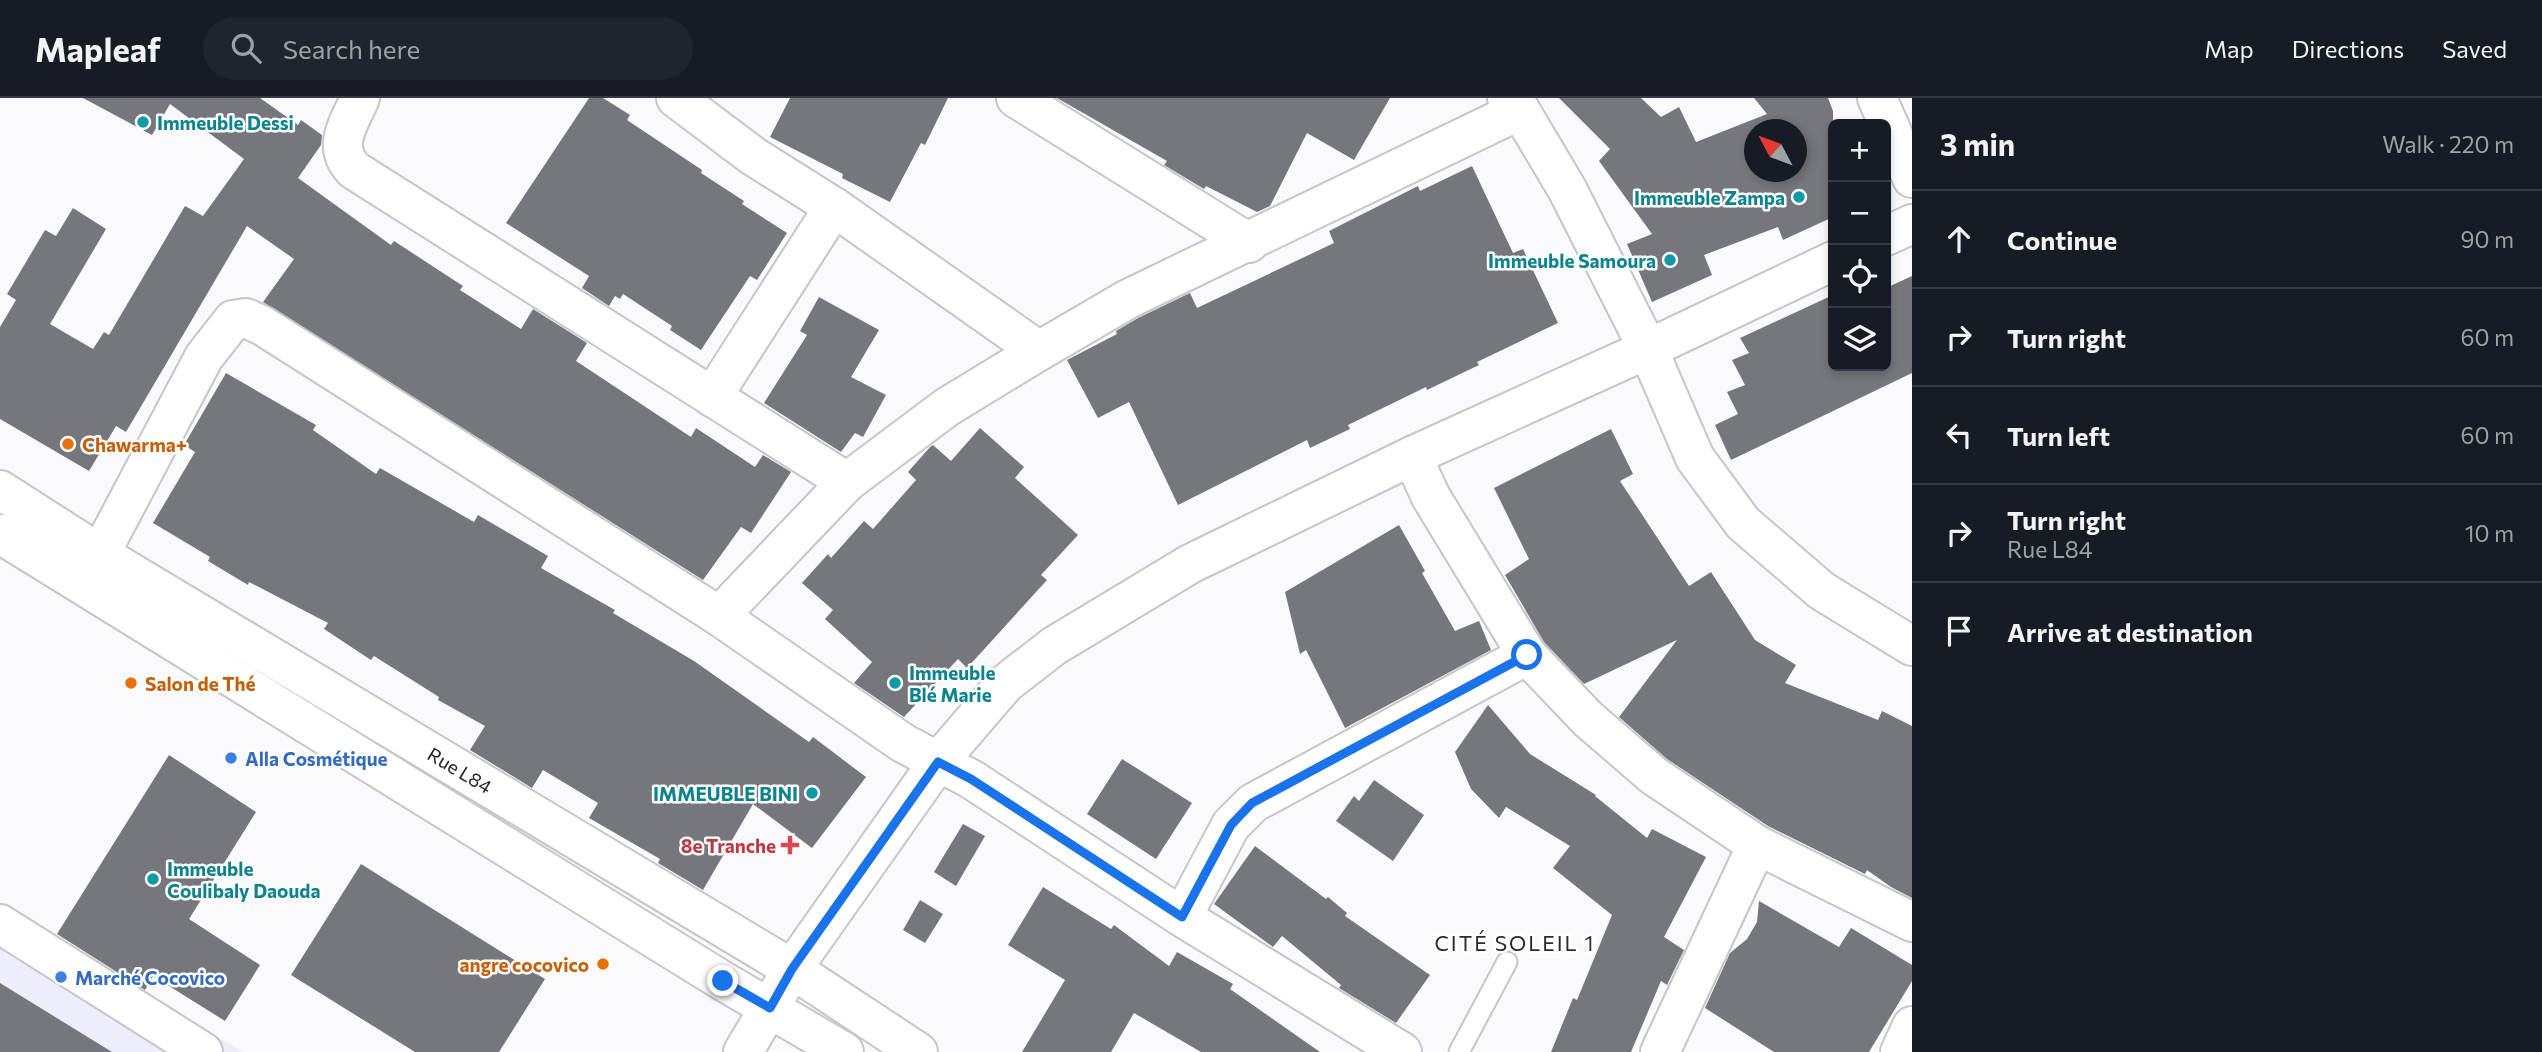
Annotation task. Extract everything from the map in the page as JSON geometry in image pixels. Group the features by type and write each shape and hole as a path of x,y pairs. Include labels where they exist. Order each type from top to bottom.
{"street":[{"path":"360,98 342,150 344,160 354,170 847,482"},
{"path":"676,98 753,156 834,207 1039,351"},
{"path":"1016,98 1248,243"},
{"path":"719,616 847,482 947,407 1128,299 1248,243 1513,104 1567,189 1648,349 1695,458 1743,523 1822,591 1912,646"},
{"path":"1892,108 1912,177"},
{"path":"712,397 834,207"},
{"path":"1891,234 1912,224"},
{"path":"743,1052 792,969 938,762 1006,684 1054,646 1190,564 1412,456 1828,263"},
{"path":"100,554 204,357 233,320 246,318 263,326 719,616 903,743 971,779 1182,917 1402,1052"},
{"path":"1412,456 1431,497 1527,655 1588,719 1654,776 1757,845 1912,922"},
{"name":"Rue L84","path":"0,490 100,554 792,969 918,1052"},
{"path":"0,534 844,1052"},
{"path":"1182,917 1231,825 1252,803 1527,655"},
{"path":"1660,1052 1757,845"},
{"path":"0,925 203,1052"},
{"path":"1900,1052 1912,1026"}],"lane":[{"path":"1459,1052 1507,962"}],"shaded area":[{"name":"Marché Cocovico","path":"0,903 243,1052 0,1052"}],"building":[{"path":"83,98 260,98 298,125 301,120 322,135 321,145 298,178 391,245 394,241 463,286 460,290 521,329 533,309 587,343 576,361 691,437 696,428 755,467 763,455 791,472 751,533 741,527 703,580 263,302 294,259 247,226 126,432 116,426 89,471 0,419 0,327 16,300 7,294 45,230 56,236 73,208 106,229 50,324 93,349 104,332 109,335 185,206 203,216 244,159 170,104 152,135"},
{"path":"589,98 603,98 630,115 627,120 702,170 701,173 744,201 742,204 787,233 757,280 750,276 701,350 670,330 672,326 623,294 620,299 615,296 609,306 582,288 589,276 506,223"},
{"path":"790,98 948,98 925,145 921,143 890,202 842,178 843,174 770,137"},
{"path":"1057,98 1390,98 1354,160 1307,133 1270,206 1257,212 1206,186 1204,189 1164,165 1167,161"},
{"path":"1559,98 1641,98 1661,117 1679,107 1696,142 1744,123 1744,182 1807,182 1807,119 1754,119 1767,114 1754,98 1828,98 1833,111 1833,119 1828,119 1828,219 1783,240 1778,227 1704,255 1712,275 1652,302 1627,244 1652,234 1599,161 1610,149"},
{"path":"1472,166 1513,253 1523,249 1558,323 1477,362 1479,365 1348,425 1350,429 1310,448 1307,440 1178,505 1129,402 1098,418 1067,360 1117,334 1116,331 1138,318 1190,293 1197,308 1334,243 1329,231 1418,186 1420,191"},
{"path":"1912,276 1912,373 1731,460 1715,425 1738,414 1727,392 1745,385 1732,360 1749,353 1740,338 1828,297 1828,371 1891,371 1891,286"},
{"path":"819,297 879,330 851,377 886,395 863,437 855,433 841,452 764,403 807,335 800,331"},
{"path":"226,373 316,425 313,430 376,474 380,468 474,522 478,515 548,556 541,568 615,610 613,613 694,661 809,742 813,737 866,777 812,848 753,804 703,890 658,863 660,859 589,818 598,803 543,770 532,788 470,750 485,726 438,700 439,697 374,656 371,660 324,629 328,623 249,582 248,585 208,561 210,557 153,523 195,452 184,445"},
{"path":"980,428 1024,467 1015,478 1078,535 1041,575 1047,580 967,668 958,659 904,717 854,683 872,662 825,619 833,610 802,583 828,554 831,558 864,521 873,529 916,480 908,472 930,447 933,445 951,461"},
{"path":"1611,429 1633,474 1620,481 1689,586 1711,572 1755,640 1796,665 1785,683 1878,720 1882,711 1912,726 1912,898 1867,870 1865,874 1768,826 1667,759 1619,717 1677,640 1584,684 1544,642 1505,575 1529,559 1494,488"},
{"path":"1399,525 1455,631 1479,621 1491,650 1345,728 1306,650 1300,654 1285,592"},
{"path":"1488,705 1530,754 1596,795 1647,838 1652,829 1706,857 1664,937 1684,950 1667,985 1661,981 1631,1052 1551,1052 1573,998 1577,1000 1612,915 1553,868 1570,846 1506,807 1499,818 1471,789 1455,752"},
{"name":"Immeuble Coulibaly Daouda","path":"169,755 256,812 189,919 260,965 225,1021 153,976 145,990 57,934"},
{"path":"1122,759 1192,803 1156,859 1087,814"},
{"path":"1374,780 1424,815 1393,861 1336,821 1354,796 1359,801"},
{"path":"963,824 985,836 956,886 934,872"},
{"path":"1255,846 1326,899 1328,897 1347,913 1345,916 1430,975 1396,1023 1339,988 1341,985 1282,936 1273,947 1214,904"},
{"path":"361,864 545,979 499,1052 415,1052 291,975"},
{"path":"1043,887 1111,929 1114,925 1169,966 1177,952 1233,984 1230,989 1320,1052 1201,1052 1134,1013 1111,1052 1022,1052 1065,980 1008,945"},
{"path":"920,900 943,914 925,943 903,930"},
{"path":"1759,901 1839,947 1851,928 1912,965 1912,981 1869,1052 1774,1052 1705,1008 1730,953 1747,939 1757,922"},
{"name":"Marché Cocovico","path":"0,983 112,1052 0,1052"}],"place":[{"name":"Immeuble Dessi","path":"143,122"},
{"name":"Immeuble Zampa","path":"1799,197"},
{"name":"Immeuble Samoura","path":"1670,260"},
{"name":"Chawarma+","path":"68,444"},
{"name":"Salon de Thé","path":"131,683"},
{"name":"Immeuble Blé Marie","path":"895,683"},
{"name":"Alla Cosmétique","path":"231,758"},
{"name":"IMMEUBLE BINI","path":"812,793"},
{"name":"8e Tranche","path":"790,845"},
{"name":"Immeuble Coulibaly Daouda","path":"153,879"},
{"name":"angre cocovico","path":"603,964"},
{"name":"Marché Cocovico","path":"61,977"}],"district":[{"name":"CITÉ SOLEIL 1","path":"1515,942"}],"route":[{"path":"723,981 770,1008 792,969 938,762 971,779 1182,917 1231,825 1252,803 1527,655"}]}
